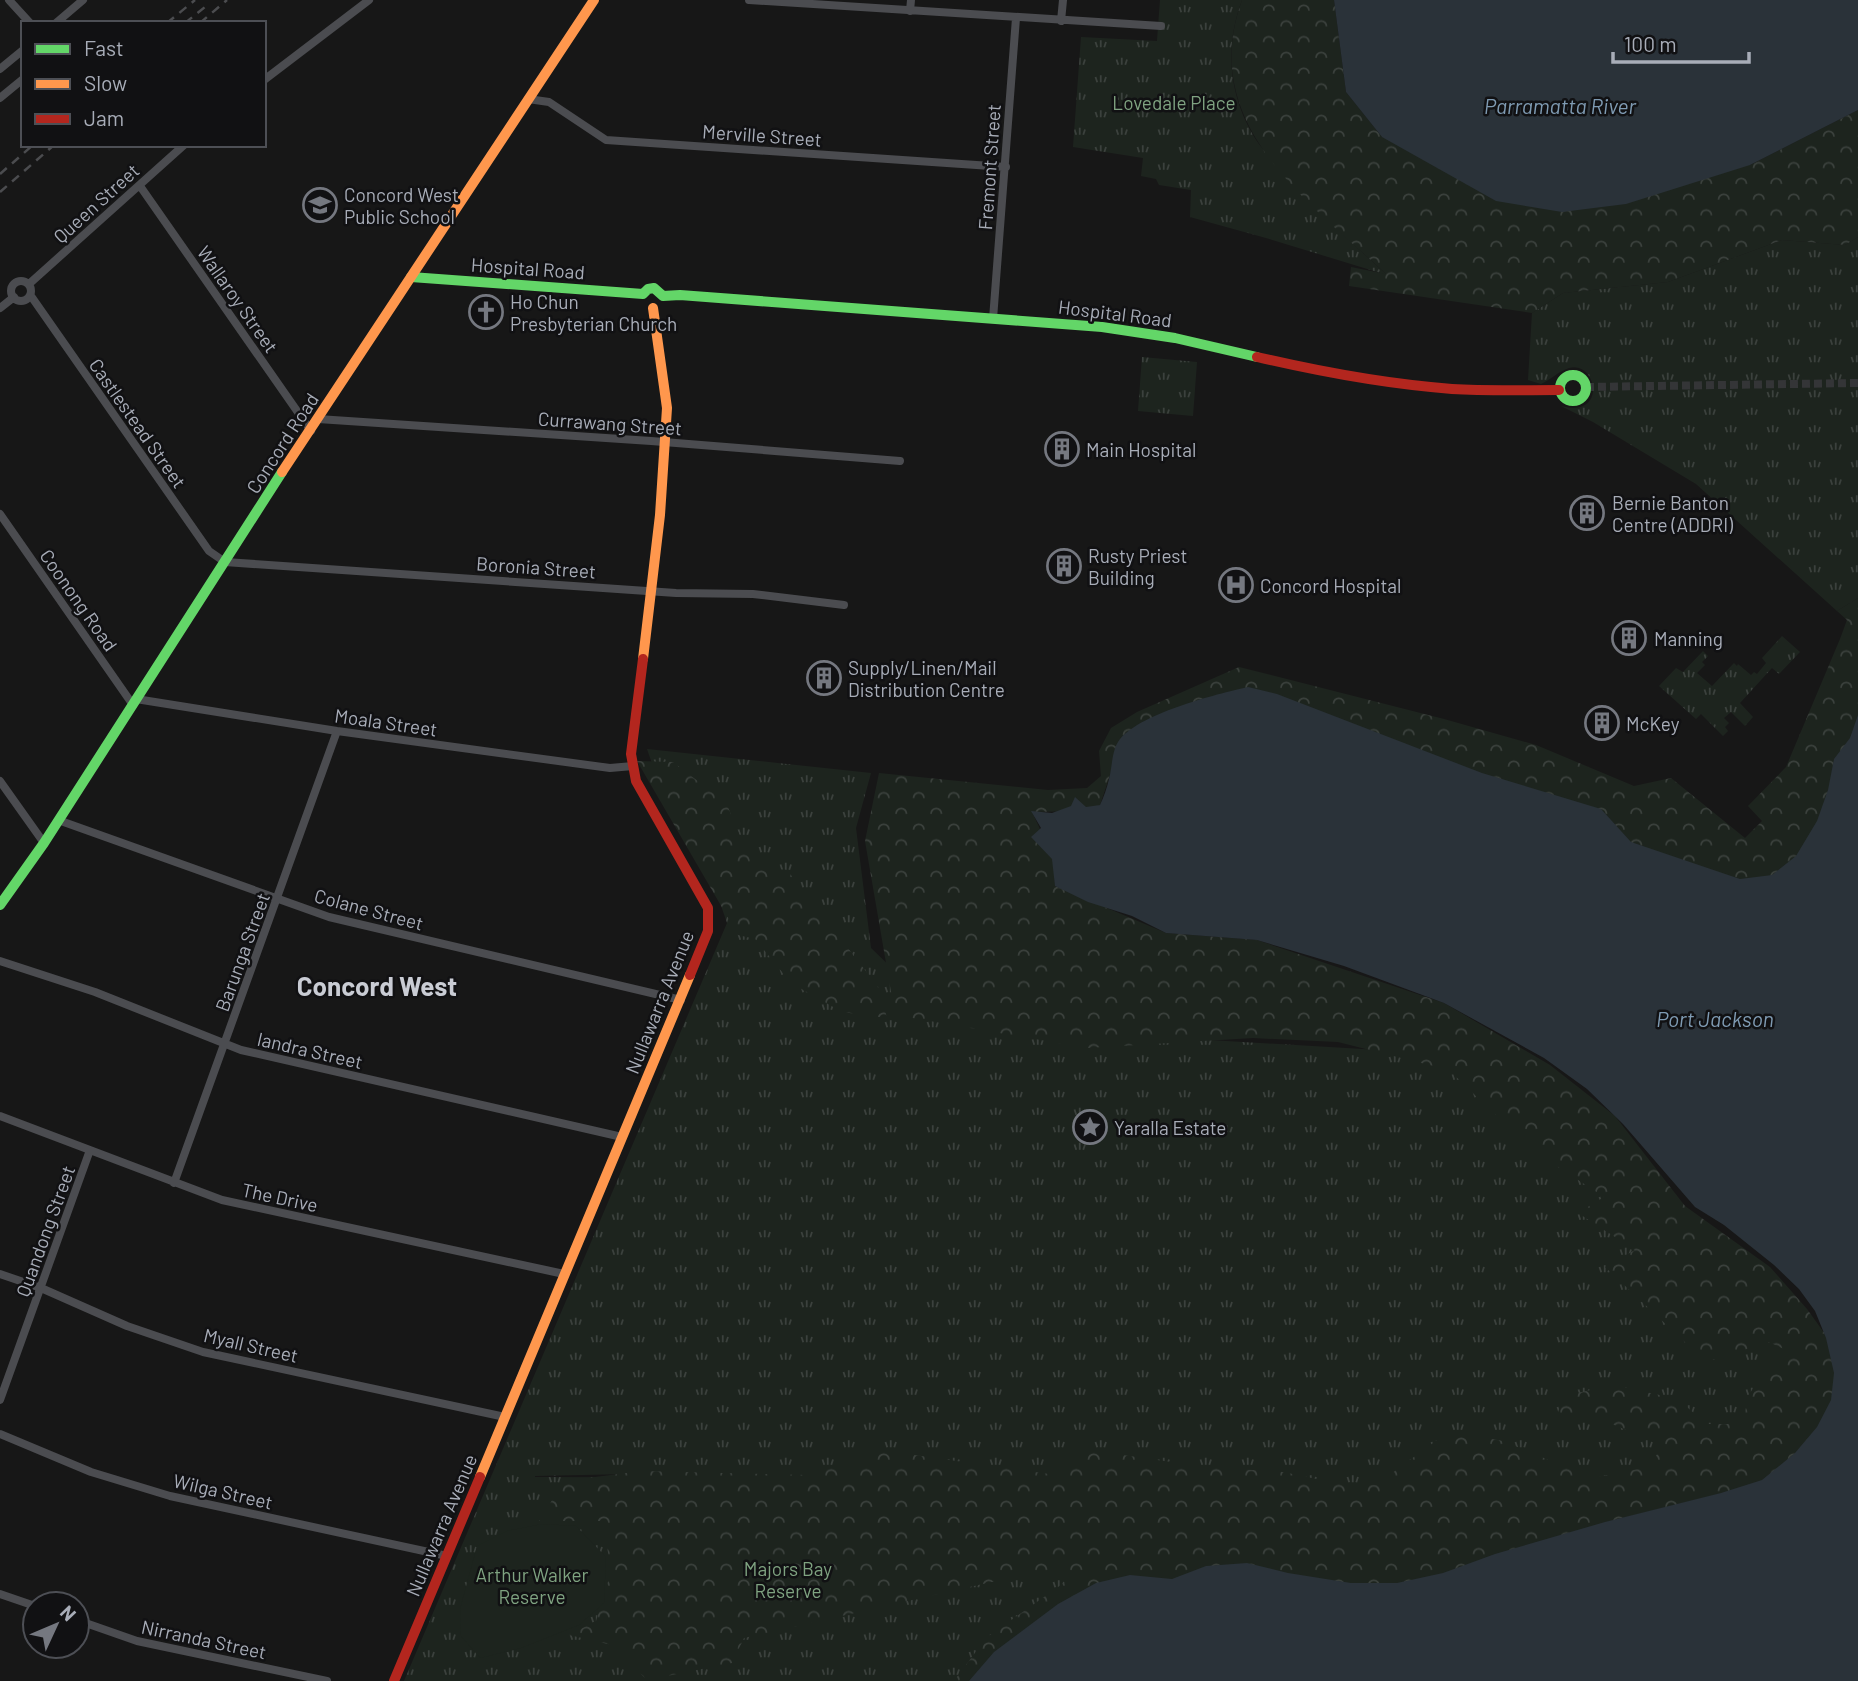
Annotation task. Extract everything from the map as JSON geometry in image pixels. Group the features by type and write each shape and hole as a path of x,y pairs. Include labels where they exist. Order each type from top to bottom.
{"main road":[{"name":"Concord Road","path":"0,905 44,843 318,419 594,0"},
{"name":"Hospital Road","path":"411,277 643,295"},
{"path":"653,288 660,290 663,296 660,305 653,308 644,304 643,295 647,289 653,288"},
{"name":"Hospital Road","path":"663,296 680,295 993,318 1142,332 1202,343 1327,373 1392,383 1454,388 1559,390"},
{"name":"Nullawarra Avenue","path":"394,1681 708,931 708,908 636,781 633,766 631,736 660,515 667,408 653,308"}],"street":[{"path":"9,0 28,21"},
{"path":"58,21 83,0"},
{"path":"266,78 369,0"},
{"path":"749,0 1161,26"},
{"path":"910,11 911,0"},
{"path":"1061,21 1063,0"},
{"name":"Fremont Street","path":"993,318 1016,18"},
{"path":"0,69 21,53"},
{"path":"0,98 21,81"},
{"name":"Merville Street","path":"528,99 549,102 606,140 1006,167"},
{"name":"Queen Street","path":"29,284 182,147"},
{"name":"Wallaroy Street","path":"140,186 311,431"},
{"path":"16,282 29,284 32,289 31,296 23,301 13,297 12,287 16,282"},
{"name":"Castlestead Street","path":"31,296 209,551 225,562"},
{"path":"0,309 13,297"},
{"name":"Currawang Street","path":"318,419 900,461"},
{"name":"Coonong Road","path":"0,514 135,702"},
{"name":"Boronia Street","path":"225,562 650,590 752,594 844,605"},
{"name":"Moala Street","path":"135,702 614,768 633,766"},
{"name":"Barunga Street","path":"174,1183 337,731"},
{"path":"0,781 44,843"},
{"name":"Colane Street","path":"58,820 329,917 681,1000"},
{"name":"Iandra Street","path":"0,961 94,992 241,1050 622,1138"},
{"name":"The Drive","path":"0,1116 222,1200 564,1274"},
{"name":"Quandong Street","path":"0,1400 90,1150"},
{"name":"Myall Street","path":"0,1274 127,1326 202,1352 505,1417"},
{"name":"Wilga Street","path":"0,1434 91,1472 170,1496 447,1556"},
{"path":"0,1594 21,1601"},
{"name":"Nirranda Street","path":"91,1625 137,1641 327,1681"}],"green space":[{"name":"Lovedale Place","path":"1160,0 1242,0 1233,34 1232,69 1238,103 1253,135 1302,194 1387,275 1190,217 1191,190 1159,185 1156,179 1141,176 1143,158 1073,147 1081,37 1157,41"},
{"path":"1242,0 1334,0 1346,92 1382,137 1750,165 1858,110 1858,237 1845,245 1782,240 1668,282 1563,293 1532,313 1349,286 1351,267 1386,274 1294,187 1268,156 1247,122 1234,85 1232,44"},
{"path":"1858,237 1858,598 1837,611 1696,484 1593,422 1561,406 1576,408 1592,398 1591,380 1586,372 1579,368 1569,368 1541,384 1528,380 1532,313 1563,293 1668,282 1782,240 1845,245"},
{"path":"1142,357 1197,362 1193,416 1138,411"},
{"name":"Majors Bay Reserve","path":"1858,598 1858,744 1796,873 1737,888 1112,769 1100,805 1082,811 1032,812 1054,859 1055,886 1166,933 1257,940 1444,1003 1550,1065 1615,1116 1685,1206 1770,1267 1807,1309 1838,1352 1850,1401 1797,1492 993,1681 954,1681 986,1638 1082,1570 1005,1579 744,1638 732,1663 647,1680 612,1645 569,1635 596,1621 611,1572 603,1521 539,1521 564,1481 642,1471 808,1475 886,1451 1049,1474 1088,1450 1206,1467 1283,1472 1326,1481 1376,1485 1449,1431 1503,1441 1592,1478 1648,1467 1663,1446 1612,1424 1557,1415 1564,1396 1613,1385 1678,1399 1706,1424 1743,1424 1748,1396 1768,1366 1790,1352 1769,1342 1706,1362 1605,1267 1635,1250 1578,1213 1604,1197 1531,1149 1449,1070 1338,1042 1253,1038 1087,1048 895,1015 865,841 879,773 1048,790 1087,788 1101,776 1099,751 1111,728 1137,712 1239,667 1536,745 1634,786 1671,778 1745,838 1762,821 1748,806 1786,767 1840,639 1847,620 1837,611"},
{"path":"1782,636 1800,652 1779,674 1772,668 1740,703 1753,717 1745,726 1731,712 1724,718 1729,723 1725,727 1728,731 1723,736 1701,714 1696,719 1659,686 1676,668 1683,672 1703,651 1708,656 1702,662 1705,665 1697,673 1712,686 1734,663 1751,675 1754,672 1757,674 1766,663 1762,658"},
{"name":"Yaralla Estate","path":"647,749 871,773 856,828 871,948 901,977 1023,1029 1396,1051 1470,1068 1790,1341 1791,1388 1699,1463 1172,1579 969,1681 404,1681 727,923 703,853 662,792","holes":["674,1473 806,1478 535,1477 535,1476"]},
{"path":"637,761 673,762 708,789 722,793 753,867 787,870 879,988 887,1018 842,1012 791,983 755,939 738,935"},
{"name":"Arthur Walker Reserve","path":"542,1524 576,1526 606,1557 604,1603 579,1625 521,1648 480,1658 461,1636 460,1609 477,1546 507,1531"}],"water":[{"name":"Parramatta River","path":"1334,0 1858,0 1858,110 1750,165 1626,204 1562,212 1496,201 1382,137 1346,92"},
{"name":"Port Jackson","path":"1248,687 1277,694 1482,773 1601,809 1631,842 1740,879 1772,875 1796,856 1817,821 1828,790 1834,759 1850,738 1858,715 1858,1681 969,1681 994,1652 1058,1604 1096,1583 1130,1575 1172,1579 1206,1566 1247,1563 1351,1583 1397,1583 1443,1573 1495,1554 1762,1480 1795,1453 1817,1427 1831,1400 1834,1373 1826,1338 1815,1311 1799,1289 1724,1225 1695,1207 1623,1124 1587,1089 1544,1058 1444,1003 1344,966 1257,940 1166,933 1132,916 1088,902 1055,886 1052,859 1031,837 1041,828 1031,811 1052,813 1071,806 1075,797 1086,807 1100,805 1116,746 1127,732 1159,714"}],"tunnel":[{"path":"1586,387 1858,383"}],"railway":[{"path":"169,21 195,0"},
{"path":"202,21 227,0"},
{"path":"188,21 205,7"},
{"path":"0,174 31,147"},
{"path":"0,192 52,147"}],"traffic: fast":[{"path":"411,277 643,294"},
{"path":"643,294 654,288 663,296"},
{"path":"663,296 680,295 1102,327 1175,338 1257,357"},
{"path":"1573,375 1583,378 1586,388 1583,398 1573,401 1563,398 1560,388 1563,378 1573,375"},
{"path":"0,905 44,843 282,472"}],"traffic: slow":[{"path":"282,472 594,0"},
{"path":"643,659 660,515 667,408 653,308"},
{"path":"480,1477 690,975"}],"traffic: jam":[{"path":"1257,357 1354,377 1427,387 1559,390"},
{"path":"643,659 631,754 636,781 708,908 708,931 690,975"},
{"path":"394,1681 480,1477"}],"place":[{"name":"Concord West Public School","path":"320,205"},
{"name":"Ho Chun Presbyterian Church","path":"486,312"},
{"name":"Main Hospital","path":"1062,449"},
{"name":"Bernie Banton Centre (ADDRI)","path":"1587,513"},
{"name":"Rusty Priest Building","path":"1064,566"},
{"name":"Concord Hospital","path":"1236,585"},
{"name":"Manning","path":"1629,638"},
{"name":"Supply/Linen/Mail Distribution Centre","path":"824,678"},
{"name":"McKey","path":"1602,723"},
{"name":"Yaralla Estate","path":"1090,1127"}],"district":[{"name":"Concord West","path":"377,985"}]}
